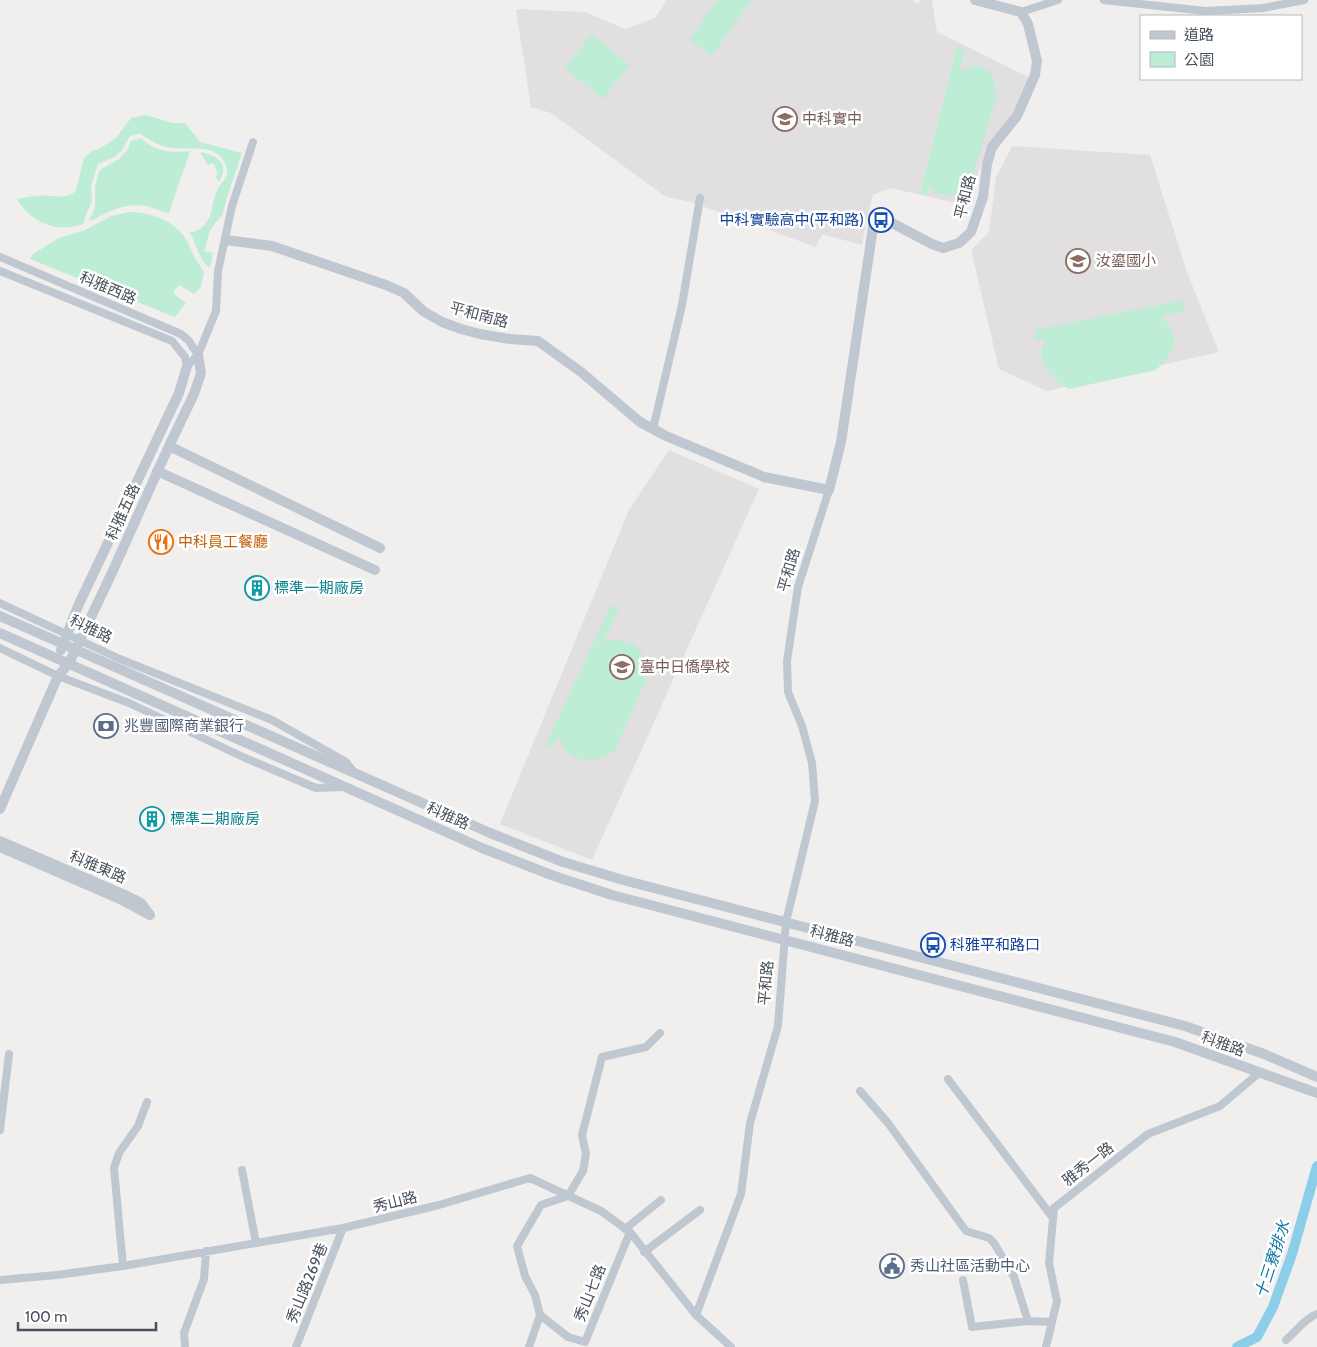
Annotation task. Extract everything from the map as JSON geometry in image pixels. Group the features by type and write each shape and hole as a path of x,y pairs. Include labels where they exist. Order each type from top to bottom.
{"street":[{"path":"975,0 1021,12 1058,0"},
{"path":"1104,0 1205,11 1263,8 1304,0"},
{"name":"平和路","path":"696,1315 741,1194 750,1123 778,1026 786,922 815,800 812,763 802,726 788,692 787,661 798,587 829,490 842,432 875,214 943,248 959,243 971,232 982,197 992,147 1017,116 1035,75 1037,61 1028,24 1021,12"},
{"path":"187,366 198,355 216,311 218,271 232,206 253,142"},
{"path":"653,428 682,305 700,198"},
{"name":"平和南路","path":"226,240 272,246 386,285 404,293 423,311 442,322 461,329 510,339 538,340 581,372 640,422 666,436 764,477 829,490"},
{"name":"科雅西路","path":"0,257 181,334 189,341 198,355"},
{"name":"科雅西路","path":"0,271 172,341 185,357 187,366"},
{"name":"科雅五路","path":"0,809 58,676 69,663 75,651 168,446 194,394 201,373 198,355"},
{"name":"科雅五路","path":"58,676 58,658 78,606 179,393 187,366"},
{"path":"168,446 380,548"},
{"path":"157,470 375,570"},
{"name":"科雅路","path":"0,603 120,659 272,720 346,762 355,774"},
{"name":"科雅路","path":"0,616 490,834 563,862 624,880 1185,1026 1264,1054 1317,1077"},
{"name":"科雅路","path":"0,633 482,848 554,876 612,894 1175,1042 1317,1093"},
{"name":"科雅路","path":"0,648 58,676 128,703 243,757 316,788 346,787"},
{"name":"科雅東路","path":"0,841 125,895 141,903 150,915 122,900 0,847"},
{"path":"529,1347 540,1315 535,1295 525,1276 517,1246 541,1205 568,1196 583,1171 586,1154 582,1135 602,1057 646,1047 660,1033"},
{"path":"0,1130 9,1054"},
{"name":"雅秀一路","path":"1046,1347 1057,1301 1049,1263 1054,1208 1148,1134 1220,1106 1259,1073"},
{"path":"948,1079 1053,1218"},
{"path":"860,1091 888,1123 966,1231 988,1238 994,1243 1014,1277 1028,1321"},
{"path":"123,1266 114,1168 119,1153 138,1126 147,1102"},
{"path":"242,1170 256,1243"},
{"name":"秀山路","path":"0,1280 123,1266 343,1228 439,1205 530,1178 601,1211 627,1231 696,1315 731,1347"},
{"path":"627,1231 661,1200"},
{"path":"644,1252 700,1210"},
{"name":"秀山路269巷","path":"296,1347 343,1228"},
{"name":"秀山七路","path":"540,1315 568,1337 585,1342 627,1231"},
{"path":"185,1347 184,1333 204,1279 206,1251"},
{"path":"963,1280 972,1327 1028,1321 1052,1322"},
{"path":"1286,1340 1299,1330 1307,1318 1317,1314"}],"shaded area":[{"name":"中科實中","path":"667,0 913,0 917,4 921,0 932,0 937,32 1030,78 1023,99 1007,125 987,148 972,191 964,199 952,202 890,188 873,195 862,245 822,234 816,247 691,202 666,197 551,113 531,107 516,9 585,12 625,29 655,18"},
{"name":"汝鎏國小","path":"1012,146 1150,155 1187,272 1219,352 1047,391 999,369 971,250 989,232 996,177"},
{"name":"臺中日僑學校","path":"669,450 759,489 592,860 500,824 629,510"}],"green space":[{"path":"718,0 752,0 711,56 689,39"},
{"path":"592,34 630,65 603,99 564,68"},
{"path":"957,47 965,50 960,71 976,65 988,70 995,85 995,101 970,187 960,193 946,195 931,190 929,185 927,195 920,193"},
{"path":"146,115 172,123 185,123 200,142 242,153 222,216 210,231 204,251 213,253 210,268 200,256 189,232 200,229 208,220 216,193 226,178 227,170 225,163 215,152 201,149 167,147 155,143 140,134 130,136 122,150 115,157 98,164 91,186 92,201 84,224 74,227 55,227 46,224 30,215 17,199 32,196 67,196 76,191 84,158 92,151 99,149 116,138 131,118"},
{"path":"141,138 158,149 177,152 190,151 169,213 137,205 116,209 89,221 95,207 95,187 100,170 119,159 128,149 131,141"},
{"path":"200,152 212,155 220,161 223,170 219,182 215,176 218,174 213,163 208,165"},
{"path":"130,212 155,216 176,228 187,241 196,260 204,271 201,287 194,294 179,285 173,293 186,303 175,317 30,259 33,254 59,238 83,231 111,216"},
{"path":"1182,300 1186,311 1162,316 1174,334 1174,344 1168,358 1156,370 1069,389 1055,380 1043,362 1043,347 1046,339 1035,341 1034,330"},
{"path":"611,605 619,609 604,641 619,640 633,644 640,650 647,664 648,672 615,750 598,759 582,760 567,752 558,736 553,748 546,744"}],"waterway":[{"name":"十三寮排水","path":"1237,1347 1257,1337 1273,1307 1292,1254 1317,1166"}],"place":[{"name":"中科實中","path":"785,119"},
{"name":"中科實驗高中(平和路)","path":"881,220"},
{"name":"汝鎏國小","path":"1078,261"},
{"name":"中科員工餐廳","path":"161,542"},
{"name":"標準一期廠房","path":"257,588"},
{"name":"臺中日僑學校","path":"622,667"},
{"name":"兆豐國際商業銀行","path":"106,726"},
{"name":"標準二期廠房","path":"152,819"},
{"name":"科雅平和路口","path":"933,945"},
{"name":"秀山社區活動中心","path":"892,1266"}]}
